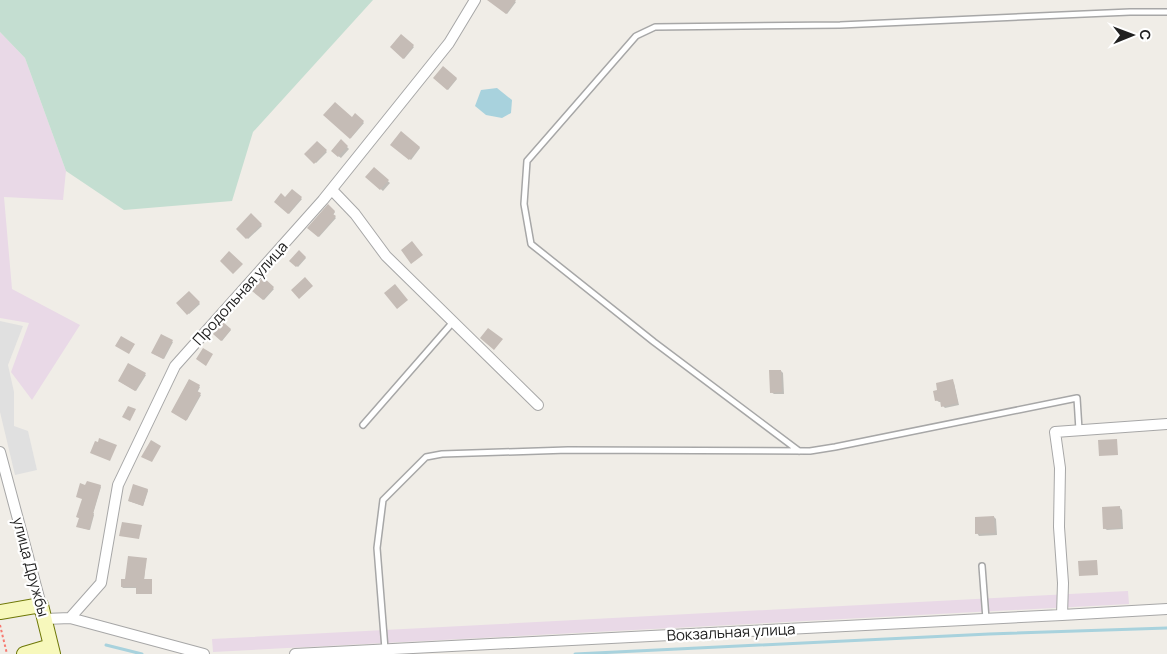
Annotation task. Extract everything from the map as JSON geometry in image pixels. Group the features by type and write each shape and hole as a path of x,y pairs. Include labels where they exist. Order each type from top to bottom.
{"street":[{"name":"Продольная улица","path":"70,618 101,583 118,485 175,366 332,190 449,43 475,0"},
{"path":"332,190 355,214 386,256 538,405"},
{"path":"1062,615 1063,583 1059,527 1060,468 1055,432 1167,424"},
{"name":"улица Дружбы","path":"0,452 52,650"},
{"path":"0,612 41,605"},
{"name":"Вокзальная улица","path":"295,654 1167,609"},
{"path":"45,620 70,618 204,654"},
{"path":"24,654 52,650"}],"lane":[{"path":"799,451 654,342 531,244 524,204 527,161 636,36 654,27 840,25 1167,12"},
{"path":"363,425 453,322"},
{"path":"385,649 377,548 383,500 426,457 442,454 568,450 810,451 1077,398 1074,430"},
{"path":"982,566 986,619"}],"path":[{"path":"0,624 7,654"}],"shaded area":[{"path":"0,32 25,58 66,171 63,200 4,197 12,289 80,325 32,400 11,372 29,323 0,318"},
{"path":"0,321 23,326 8,365 14,392 14,426 28,431 37,470 15,475 0,412"},
{"path":"1128,591 1129,604 213,652 212,639"}],"green space":[{"path":"0,0 373,0 253,132 232,201 124,210 66,171 25,58 0,32"}],"water":[{"path":"497,88 512,100 511,113 502,118 486,115 475,106 481,90"}],"building":[{"path":"487,0 516,0 506,14"},
{"path":"401,34 414,45 403,59 390,47"},
{"path":"443,66 457,78 447,90 433,78"},
{"path":"335,102 352,117 355,113 364,121 350,139 323,115"},
{"path":"401,131 420,147 409,160 390,145"},
{"path":"341,139 348,146 338,157 331,151"},
{"path":"317,141 327,150 314,164 304,154"},
{"path":"374,167 389,180 380,190 365,177"},
{"path":"292,189 302,197 288,214 274,202 281,193 285,197"},
{"path":"328,204 335,211 333,214 336,216 318,237 307,228"},
{"path":"251,213 262,224 246,239 236,229"},
{"path":"412,241 423,255 411,264 401,250"},
{"path":"299,250 306,257 296,267 289,261"},
{"path":"229,251 243,264 233,274 220,261"},
{"path":"263,277 274,287 263,300 252,291"},
{"path":"305,277 313,286 299,299 291,290"},
{"path":"395,284 408,300 397,309 384,293"},
{"path":"189,291 200,302 187,315 176,303"},
{"path":"223,322 231,329 221,341 213,334"},
{"path":"488,328 503,339 494,350 480,338"},
{"path":"161,334 173,340 163,359 151,353"},
{"path":"121,336 135,344 129,354 115,346"},
{"path":"203,348 213,354 206,366 196,359"},
{"path":"128,363 146,373 135,391 118,381"},
{"path":"769,370 781,370 782,392 770,393"},
{"path":"189,379 200,385 197,391 201,393 186,421 171,412"},
{"path":"953,379 958,403 941,407 940,400 935,401 933,391 937,390 936,383"},
{"path":"128,406 136,409 130,421 122,417"},
{"path":"99,438 117,445 110,461 90,453 95,441 98,442"},
{"path":"1117,439 1118,455 1099,456 1098,440"},
{"path":"151,440 161,446 152,462 141,457"},
{"path":"87,481 101,485 89,530 76,527 79,518 76,517 82,499 76,497 80,483 85,485"},
{"path":"133,484 148,489 143,506 128,501"},
{"path":"1120,506 1121,528 1103,529 1102,507"},
{"path":"994,516 995,533 975,534 975,517"},
{"path":"122,522 142,525 139,539 119,536"},
{"path":"128,556 147,558 144,579 152,579 152,594 136,594 136,587 121,587 121,579 125,579"},
{"path":"1097,560 1098,575 1079,576 1078,561"}],"waterway":[{"path":"575,654 989,634 1167,628"},
{"path":"106,645 142,654"}]}
